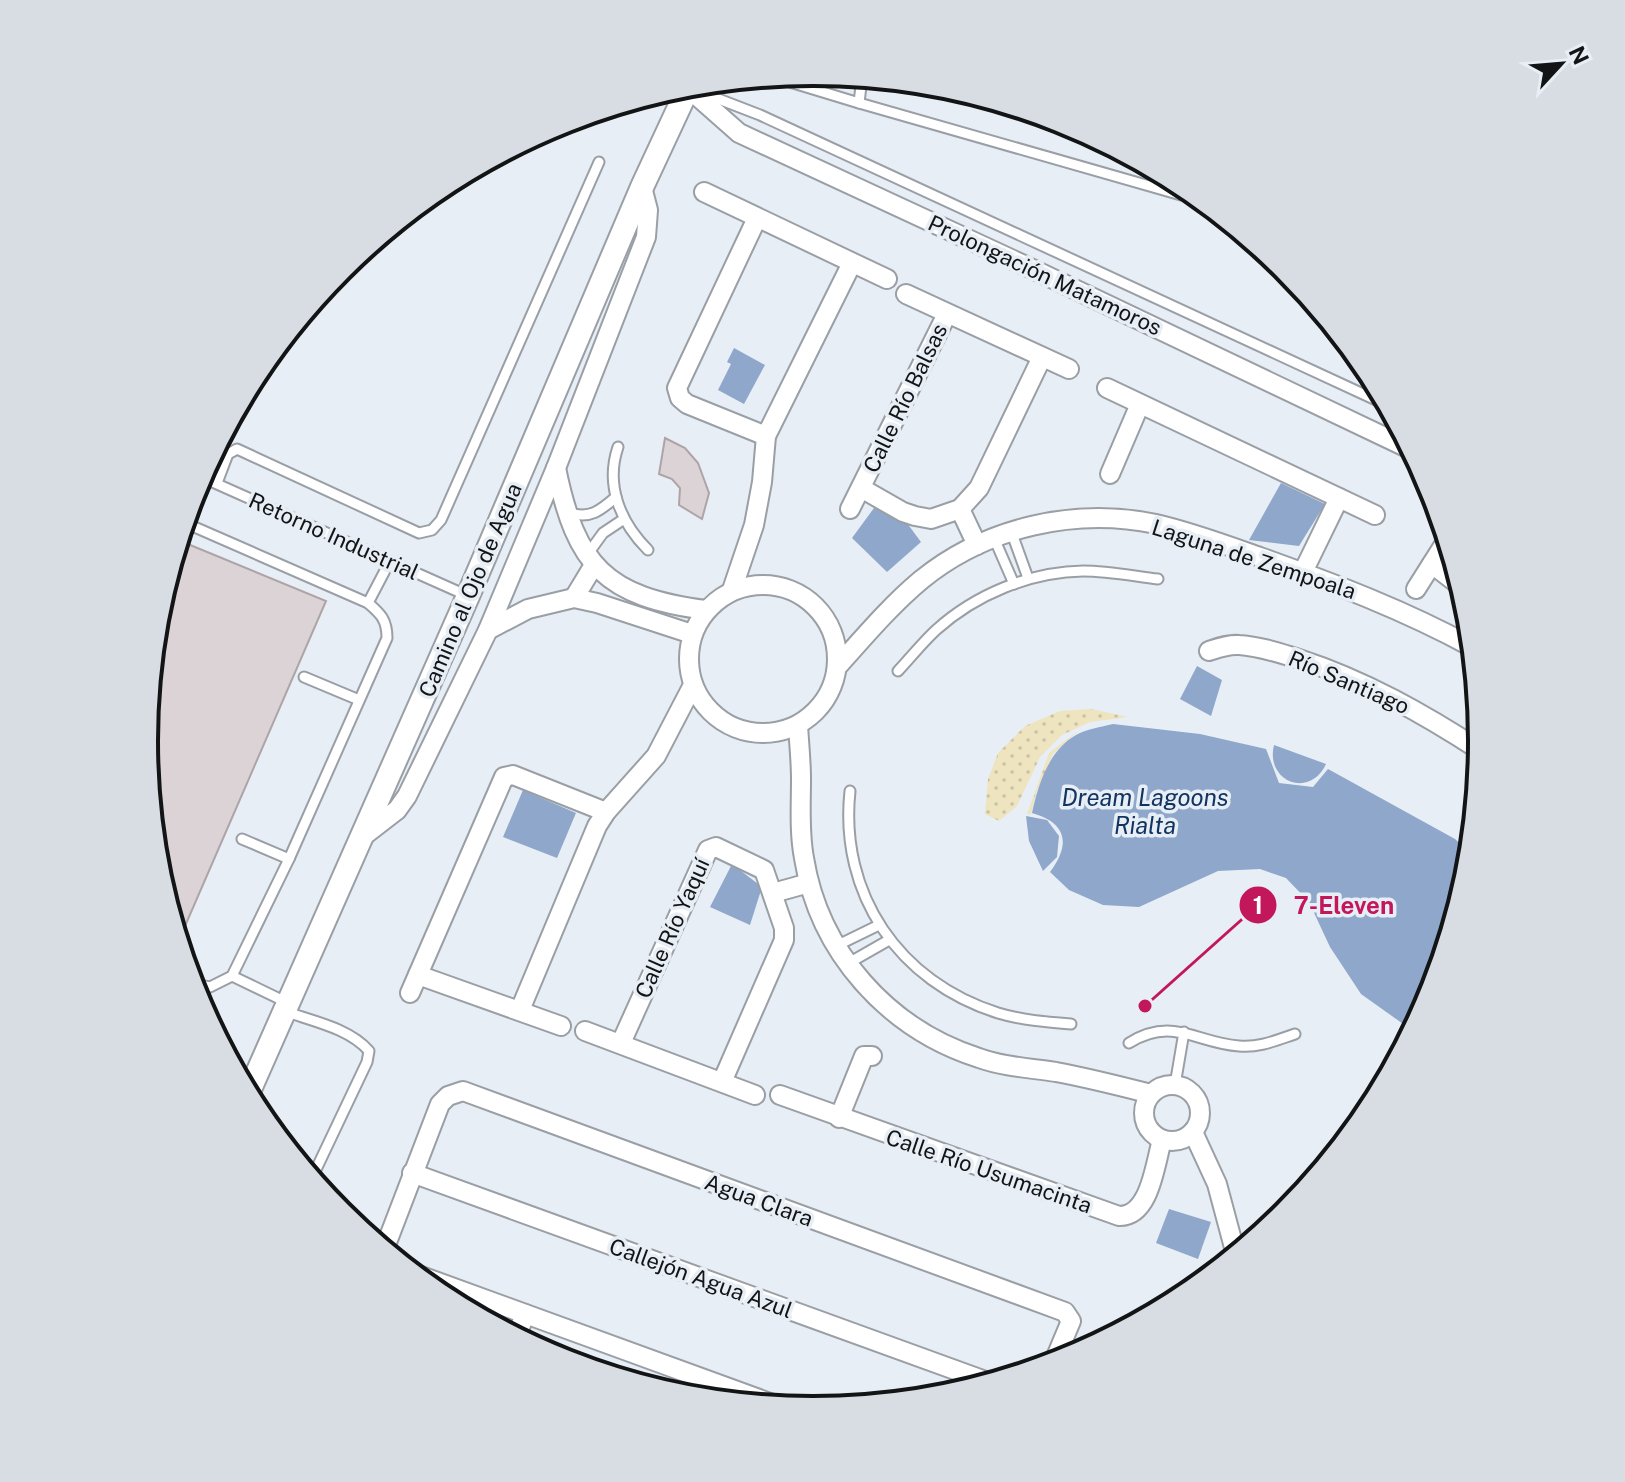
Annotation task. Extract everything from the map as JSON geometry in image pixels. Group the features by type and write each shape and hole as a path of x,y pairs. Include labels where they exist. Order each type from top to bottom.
{"street":[{"name":"Prolongación Matamoros","path":"700,97 739,133 970,239 1395,442"},
{"name":"Camino al Ojo de Agua","path":"253,1081 468,596 680,100"},
{"path":"362,837 397,810 407,796 488,630 556,468 646,237 648,210 642,187"},
{"path":"704,192 887,279"},
{"path":"757,218 677,388 680,398 687,404 766,436"},
{"path":"732,590 754,525 766,436 852,263"},
{"path":"906,294 1069,369"},
{"name":"Calle Río Balsas","path":"947,314 861,488 915,516 931,519 960,509"},
{"path":"994,538 960,509 979,488 1042,357"},
{"path":"1107,388 1375,515"},
{"path":"1110,474 1140,404"},
{"path":"556,468 567,512 590,560 620,585 643,597 706,610"},
{"path":"850,509 861,488"},
{"path":"1303,572 1339,498"},
{"name":"Laguna de Zempoala","path":"837,667 883,615 923,578 994,538 1043,522 1112,518 1156,525 1205,538 1303,572 1387,605 1460,641"},
{"path":"1416,589 1439,552"},
{"path":"574,598 590,560"},
{"path":"1432,564 1446,575"},
{"path":"753,585 776,585 797,592 815,605 829,623 836,644 837,667 831,690 817,710 798,725 774,732 749,732 726,723 706,707 693,685 688,660 692,634 706,610 732,590 753,585"},
{"path":"488,630 528,609 574,598 692,634"},
{"name":"Río Santiago","path":"1209,651 1239,645 1270,650 1310,663 1357,681 1417,711 1468,743"},
{"path":"520,1010 597,826 656,756 693,685"},
{"path":"798,725 801,827 809,883 836,946 871,992 916,1028 947,1046 1010,1067 1056,1072 1151,1094"},
{"path":"410,993 504,777 513,775 606,812"},
{"name":"Calle Río Yaquí","path":"621,1043 710,848 716,847 764,870 784,928 784,940 722,1082"},
{"path":"773,893 809,883"},
{"path":"418,975 561,1026"},
{"path":"585,1031 755,1095"},
{"path":"780,1095 839,1118 864,1056 872,1056"},
{"path":"1175,1085 1191,1092 1200,1116 1193,1132 1179,1140 1162,1140 1150,1130 1144,1116 1147,1101 1158,1089 1175,1085"},
{"name":"Agua Clara","path":"412,1173 440,1104 448,1096 463,1091 1070,1316 1071,1321 1060,1347"},
{"name":"Calle Río Usumacinta","path":"839,1118 1123,1217 1135,1213 1144,1201 1162,1140"},
{"path":"1193,1132 1217,1184 1233,1243"},
{"path":"388,1239 412,1173"},
{"name":"Callejón Agua Azul","path":"412,1173 972,1376"},
{"path":"450,1287 738,1391"},
{"path":"520,1327 525,1314"}],"lane":[{"path":"804,86 1169,191"},
{"path":"859,103 861,88"},
{"path":"711,95 1369,397"},
{"path":"217,483 228,454 237,449 419,533 432,530 441,520 599,162"},
{"path":"618,447 612,471 616,497 634,536 648,550"},
{"name":"Retorno Industrial","path":"211,481 468,596"},
{"path":"567,512 591,515 616,497"},
{"path":"590,560 603,533 624,519"},
{"path":"193,527 368,603 384,619 387,638 289,859 232,976 210,987 205,986"},
{"path":"994,538 1028,578"},
{"path":"994,538 1014,584"},
{"path":"368,603 390,561"},
{"path":"898,671 954,616 984,597 1028,578 1084,571 1158,579"},
{"path":"304,677 359,700"},
{"path":"850,791 848,832 854,862 879,925 910,963 933,981 981,1007 1024,1019 1071,1024"},
{"path":"242,839 289,859"},
{"path":"836,946 879,925"},
{"path":"847,964 889,940"},
{"path":"232,976 286,1007 361,1042 369,1051 367,1062 316,1169"},
{"path":"1129,1043 1158,1031 1184,1032 1224,1044 1247,1047 1295,1034"},
{"path":"1175,1085 1184,1032"}],"sand":[{"path":"1091,709 1128,717 1090,722 1062,735 1040,757 1017,806 999,821 985,814 988,779 998,753 1025,726 1060,711"},
{"path":"1079,730 1053,754 1036,793 1031,814 1027,814 1049,753"}],"water":[{"path":"734,348 765,365 744,404 718,390 731,364 727,362"},
{"path":"1281,483 1325,504 1299,546 1249,540"},
{"path":"874,508 901,515 921,542 887,572 852,538"},
{"path":"1197,666 1222,680 1211,716 1180,699"},
{"name":"Dream Lagoons Rialta","path":"1113,724 1200,734 1266,749 1279,783 1313,787 1328,769 1455,839 1459,843 1445,911 1433,952 1403,1024 1361,994 1330,947 1309,902 1286,878 1260,869 1218,871 1139,907 1103,905 1069,890 1050,872 1063,844 1059,829 1053,822 1032,813 1041,780 1052,759 1067,742 1084,731"},
{"path":"1274,745 1326,764 1319,775 1310,781 1291,782 1276,768"},
{"path":"523,790 576,813 557,858 503,837"},
{"path":"1026,816 1047,820 1059,836 1057,857 1043,871 1029,841"},
{"path":"732,864 762,887 750,925 710,907"},
{"path":"1169,1209 1211,1222 1198,1259 1156,1243"}],"building":[{"path":"665,438 685,448 698,463 709,493 702,519 679,505 680,488 672,479 659,474"},
{"path":"188,544 326,601 185,927 163,826 158,741 163,656 170,613"}],"place":[{"name":"7-Eleven","path":"1145,1006"}]}
